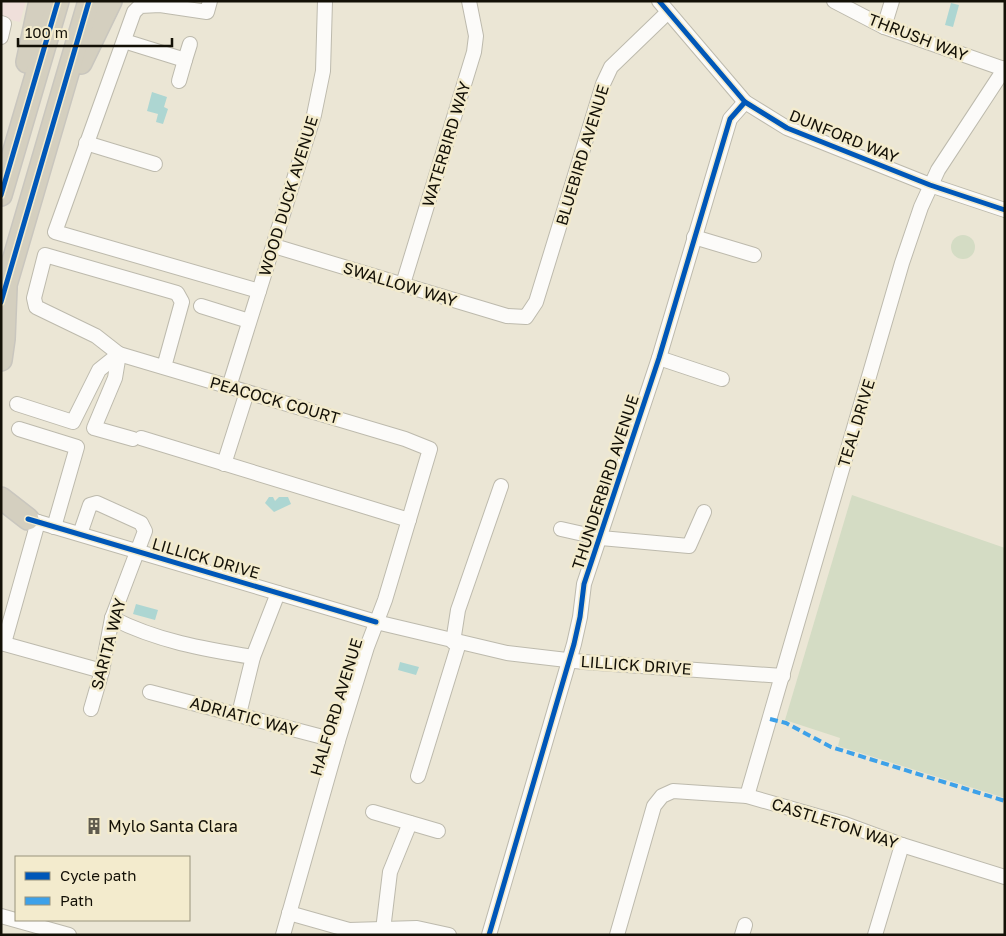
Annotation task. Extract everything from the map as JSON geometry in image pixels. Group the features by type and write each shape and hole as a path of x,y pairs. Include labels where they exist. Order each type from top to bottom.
{"highway":[{"path":"9,169 40,1"},
{"path":"1,195 58,1"},
{"path":"1,360 4,339 4,292 89,1"},
{"path":"51,129 111,1"},
{"path":"1,498 33,521"},
{"path":"1,521 33,521"}],"street":[{"name":"WOOD DUCK AVENUE","path":"229,387 248,321 274,246 314,115 321,80 325,1"},
{"name":"WATERBIRD WAY","path":"403,284 474,52 476,36 469,1"},
{"name":"DUNFORD WAY","path":"659,1 745,102 787,128 930,185 1005,210"},
{"name":"THRUSH WAY","path":"834,1 884,27 1004,69"},
{"path":"884,27 892,1"},
{"path":"209,7 140,6 134,12 55,232 259,291"},
{"name":"BLUEBIRD AVENUE","path":"526,317 536,302 600,93 611,67 668,12"},
{"path":"1,23 4,24 1,37"},
{"path":"124,41 185,60"},
{"path":"179,81 190,44"},
{"name":"TEAL DRIVE","path":"747,796 902,262 930,185 1004,69"},
{"name":"THUNDERBIRD AVENUE","path":"489,935 569,660 580,617 584,584 601,538 659,358 730,119 745,102"},
{"path":"86,143 155,164"},
{"path":"694,237 754,254"},
{"name":"SWALLOW WAY","path":"274,246 507,316 526,317"},
{"path":"119,354 96,336 36,307 34,298 45,255 178,293 182,302 164,367"},
{"path":"201,306 248,321"},
{"path":"17,404 73,422 99,370 119,354"},
{"path":"119,354 115,378 94,428 224,464 409,520"},
{"name":"PEACOCK COURT","path":"119,354 406,439 430,449"},
{"path":"659,358 722,379"},
{"path":"224,464 247,392"},
{"path":"19,429 77,446 54,527"},
{"name":"HALFORD AVENUE","path":"283,935 338,741 376,622 385,600 430,449"},
{"path":"418,776 456,642 458,610 501,486"},
{"name":"SARITA WAY","path":"80,534 90,505 97,503 141,523 145,531 112,618 102,671 91,710"},
{"path":"561,529 601,538 690,546 704,512"},
{"path":"33,521 2,643 102,671"},
{"name":"LILLICK DRIVE","path":"33,521 376,622 507,653 569,660 783,676"},
{"path":"239,714 253,657 278,593"},
{"path":"112,618 140,632 177,643 253,657"},
{"name":"ADRIATIC WAY","path":"150,692 338,741"},
{"name":"CASTLETON WAY","path":"617,935 654,806 662,796 673,791 747,796 845,824 902,845 1005,877"},
{"path":"373,812 438,831"},
{"path":"383,930 390,872 410,823"},
{"path":"875,935 902,845"},
{"path":"289,913 348,932 383,930 449,935"},
{"path":"1,916 15,920"},
{"path":"19,921 69,935"}],"shaded area":[{"path":"1,1 26,1 20,22 1,18"}],"green space":[{"path":"963,235 971,239 975,247 971,255 963,259 955,255 951,247 955,239"},
{"path":"852,495 1005,548 1005,798 838,746 840,738 785,720"}],"water":[{"path":"951,3 959,5 953,27 945,25"},
{"path":"152,92 167,97 164,107 168,109 163,124 156,122 158,114 147,111"},
{"path":"269,497 273,497 275,501 279,497 288,497 291,504 274,512 265,503"},
{"path":"136,604 158,610 155,620 133,614"},
{"path":"400,662 419,667 416,675 398,670"}],"marked path":[{"path":"770,719 786,723 831,747 1005,801"}],"cycle path":[{"path":"1,195 58,1"},
{"path":"1,302 89,1"},
{"path":"659,1 745,102 787,128 930,185 1005,210"},
{"path":"489,935 574,644 584,584 659,358 730,119 745,102"},
{"path":"28,519 376,622"}],"place":[{"name":"Mylo Santa Clara","path":"94,826"}]}
